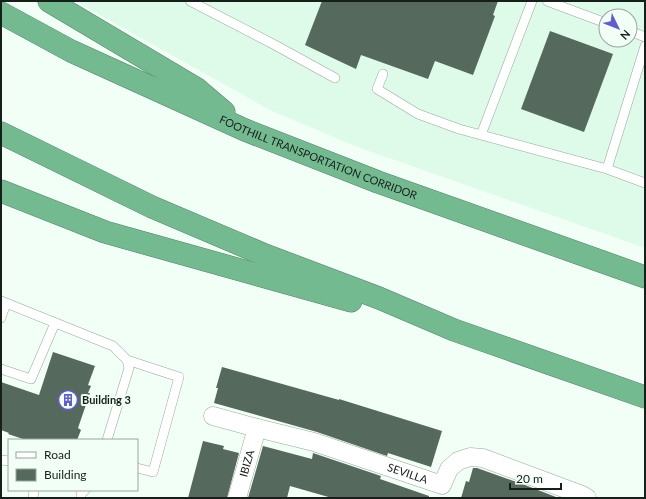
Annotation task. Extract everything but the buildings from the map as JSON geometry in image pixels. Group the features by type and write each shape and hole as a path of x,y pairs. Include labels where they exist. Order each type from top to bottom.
{"highway":[{"path":"49,1 197,89 245,130"},
{"name":"FOOTHILL TRANSPORTATION CORRIDOR","path":"1,13 71,51 245,130 378,182 645,277"},
{"path":"1,133 152,207 265,255 379,298 454,330"},
{"path":"1,191 105,232 454,330 645,397"}],"street":[{"name":"SEVILLA","path":"213,416 314,442 440,492 449,469 458,461 470,456 483,458 587,498"},
{"name":"IBIZA","path":"237,498 257,428"}],"lane":[{"path":"190,1 335,78"},
{"path":"481,135 532,1"},
{"path":"547,1 598,19"},
{"path":"607,169 645,46"},
{"path":"383,74 377,89 418,114 459,129 607,169 645,183"},
{"path":"1,318 4,302 113,346 127,360 178,377 153,472 138,468"},
{"path":"1,369 32,378 55,323"},
{"path":"107,439 129,368 127,360"}],"shaded area":[{"path":"77,1 645,1 645,248 355,146 272,111"}],"place":[{"name":"Building 3","path":"68,400"}]}
